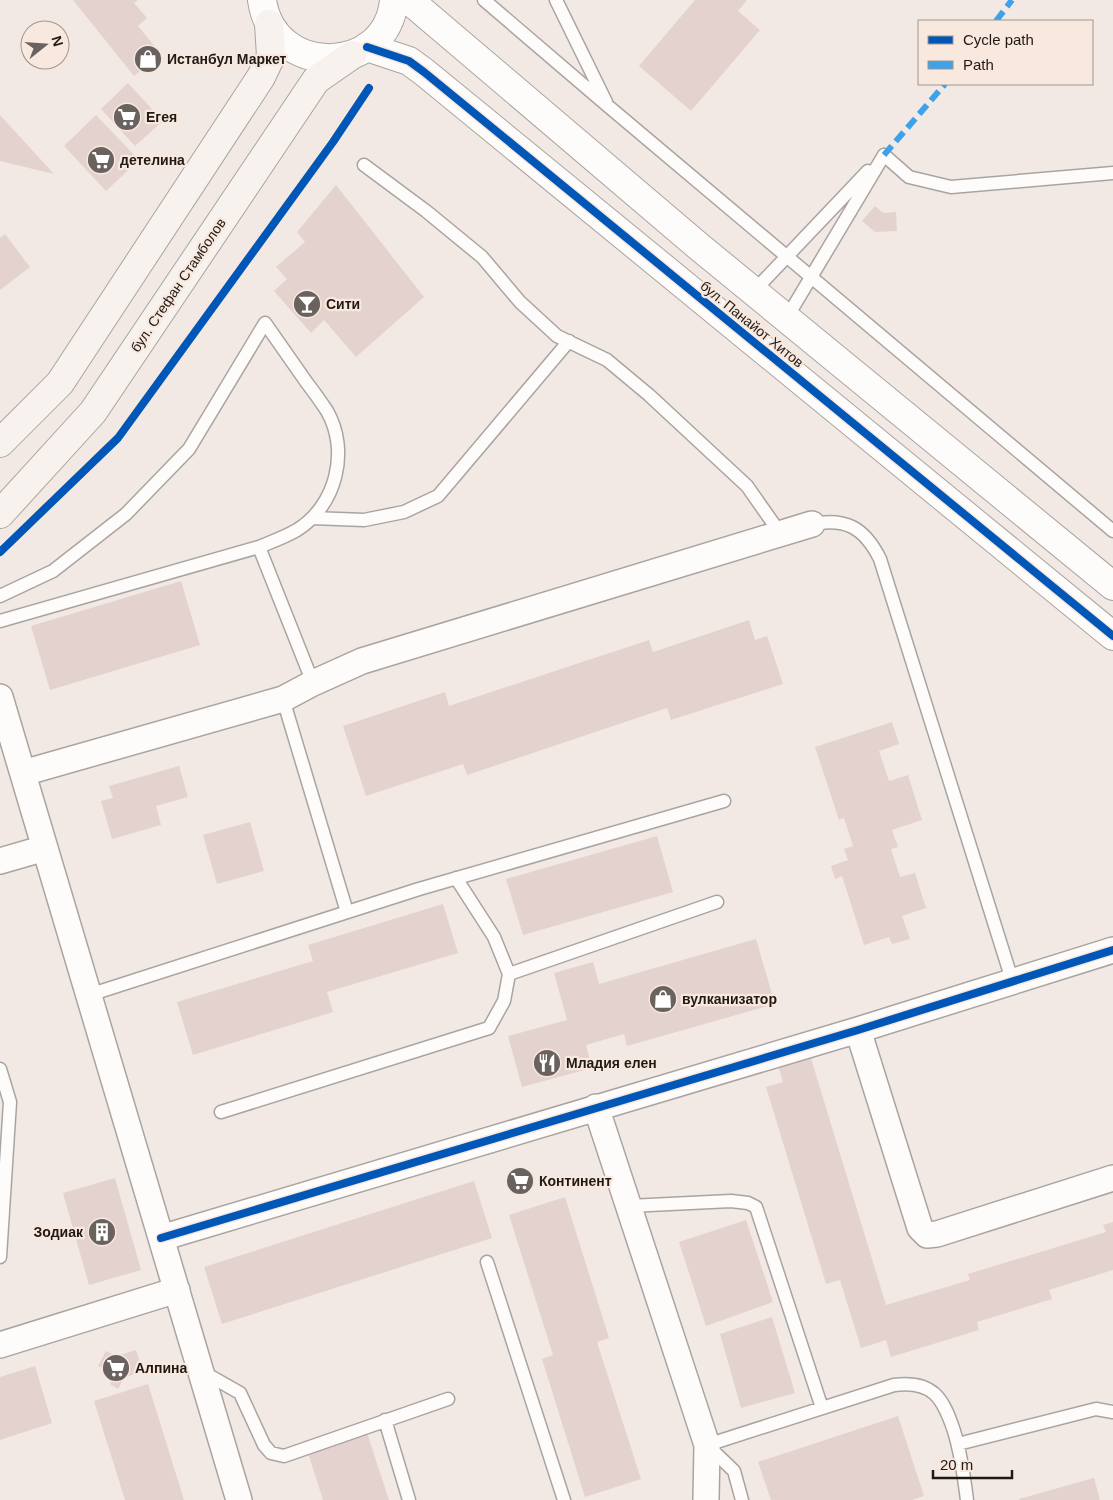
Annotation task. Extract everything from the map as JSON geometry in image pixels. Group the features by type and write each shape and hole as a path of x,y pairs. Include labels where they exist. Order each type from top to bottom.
{"main road":[{"path":"0,443 60,383 261,77 271,56 266,12"},
{"name":"бул. Стефан Стамболов","path":"0,514 93,412 316,80 360,51"}],"street":[{"path":"266,12 278,37 291,48 305,55 321,59 337,59 360,51 379,36 388,22 394,0"},
{"name":"бул. Панайот Хитов","path":"409,0 753,292 1113,586"},
{"name":"бул. Панайот Хитов","path":"360,51 409,61 424,72 1113,636"},
{"path":"23,773 283,699 362,660 812,524"},
{"path":"0,697 239,1500"},
{"path":"0,861 45,848"},
{"path":"161,1238 858,1030 1013,983 1113,950"},
{"path":"858,1030 920,1228 927,1234 937,1234 1113,1178"},
{"path":"596,1107 707,1445 706,1500"},
{"path":"0,1345 177,1290"}],"lane":[{"path":"484,0 1113,531"},
{"path":"556,0 608,106"},
{"path":"753,292 884,155"},
{"path":"884,155 910,177 952,187 1113,173"},
{"path":"786,319 884,155"},
{"path":"364,165 426,211 482,257 520,302 557,336 607,360 649,395 747,486 780,533"},
{"path":"0,596 53,571 126,514 189,449 265,323 328,412 335,432 339,457 334,483 325,502 312,518 297,530 258,547 0,621"},
{"path":"312,518 364,520 404,512 438,496 569,342"},
{"path":"812,524 829,521 853,527 872,543 880,558 1013,983"},
{"path":"258,547 313,683"},
{"path":"283,699 347,912"},
{"path":"89,995 456,878 724,802"},
{"path":"221,1112 489,1028 504,1001 508,974 494,937 456,878"},
{"path":"508,974 717,902"},
{"path":"0,1069 10,1102 0,1257"},
{"path":"628,1206 731,1201 748,1203 756,1207 822,1408"},
{"path":"487,1262 564,1500"},
{"path":"201,1371 240,1394 264,1445 272,1453 284,1456 448,1399"},
{"path":"742,1500 734,1471 707,1445 894,1385 906,1383 919,1385 930,1390 947,1409 962,1456 967,1500"},
{"path":"958,1444 1096,1409 1113,1412"},
{"path":"384,1420 409,1500"}],"building":[{"path":"73,0 138,0 134,3 147,18 138,26 161,54 134,76"},
{"path":"695,0 747,0 738,11 760,30 691,111 639,66"},
{"path":"128,83 163,121 135,146 101,109"},
{"path":"0,115 54,174 0,161"},
{"path":"96,115 139,160 106,191 64,146"},
{"path":"336,185 424,297 356,357 324,320 311,333 274,291 287,279 276,267 305,242 297,232"},
{"path":"875,206 883,213 896,212 897,231 875,232 862,221"},
{"path":"5,234 30,267 0,290 0,238"},
{"path":"181,581 200,645 50,690 31,626"},
{"path":"749,620 755,640 767,636 783,684 671,720 667,708 467,775 463,764 366,796 343,726 445,692 449,706 649,640 653,652"},
{"path":"892,722 899,744 879,751 889,781 908,775 922,820 892,830 898,847 891,849 900,877 915,873 926,908 902,916 910,939 892,944 889,937 864,945 842,876 835,879 831,866 848,860 844,849 853,846 844,818 839,820 815,747"},
{"path":"179,766 188,797 156,806 161,825 112,839 101,801 113,798 109,786"},
{"path":"250,822 264,871 217,884 203,835"},
{"path":"657,836 673,892 523,935 506,879"},
{"path":"443,904 458,953 327,992 333,1012 193,1055 177,1002 313,961 308,945"},
{"path":"756,939 775,1004 627,1046 624,1034 586,1045 592,1068 522,1087 508,1036 567,1020 554,973 593,962 599,984"},
{"path":"810,1055 886,1305 970,1280 968,1274 1106,1232 1103,1225 1113,1222 1113,1270 1049,1290 1052,1299 977,1322 979,1330 891,1357 886,1340 861,1348 840,1280 826,1284 766,1087 783,1082 778,1065"},
{"name":"Зодиак","path":"115,1178 141,1270 89,1285 63,1193"},
{"path":"474,1181 492,1238 222,1324 204,1267"},
{"path":"565,1197 609,1338 597,1342 641,1479 585,1497 542,1359 553,1355 509,1215"},
{"path":"746,1220 773,1302 706,1326 679,1242"},
{"path":"772,1317 795,1393 741,1408 720,1334"},
{"path":"136,1350 143,1371 124,1378 118,1389 110,1384 115,1374 98,1366 106,1351 117,1356"},
{"path":"35,1366 52,1423 0,1440 0,1377"},
{"path":"148,1384 184,1500 125,1500 94,1401"},
{"path":"898,1416 924,1496 912,1500 771,1500 758,1462"},
{"path":"367,1433 389,1500 323,1500 308,1453"},
{"path":"1094,1478 1100,1500 1019,1500 1019,1499"}],"marked path":[{"path":"997,20 1012,0"},
{"path":"884,155 944,85"}],"cycle path":[{"path":"367,47 409,61 424,72 1113,636"},
{"path":"0,552 118,438 333,142 369,88"},
{"path":"161,1238 858,1030 1113,950"}],"place":[{"name":"Истанбул Маркет","path":"148,59"},
{"name":"Егея","path":"127,117"},
{"name":"детелина","path":"101,160"},
{"name":"Сити","path":"307,304"},
{"name":"вулканизатор","path":"663,999"},
{"name":"Младия елен","path":"547,1063"},
{"name":"Континент","path":"520,1181"},
{"name":"Зодиак","path":"102,1232"},
{"name":"Алпина","path":"116,1368"}]}
